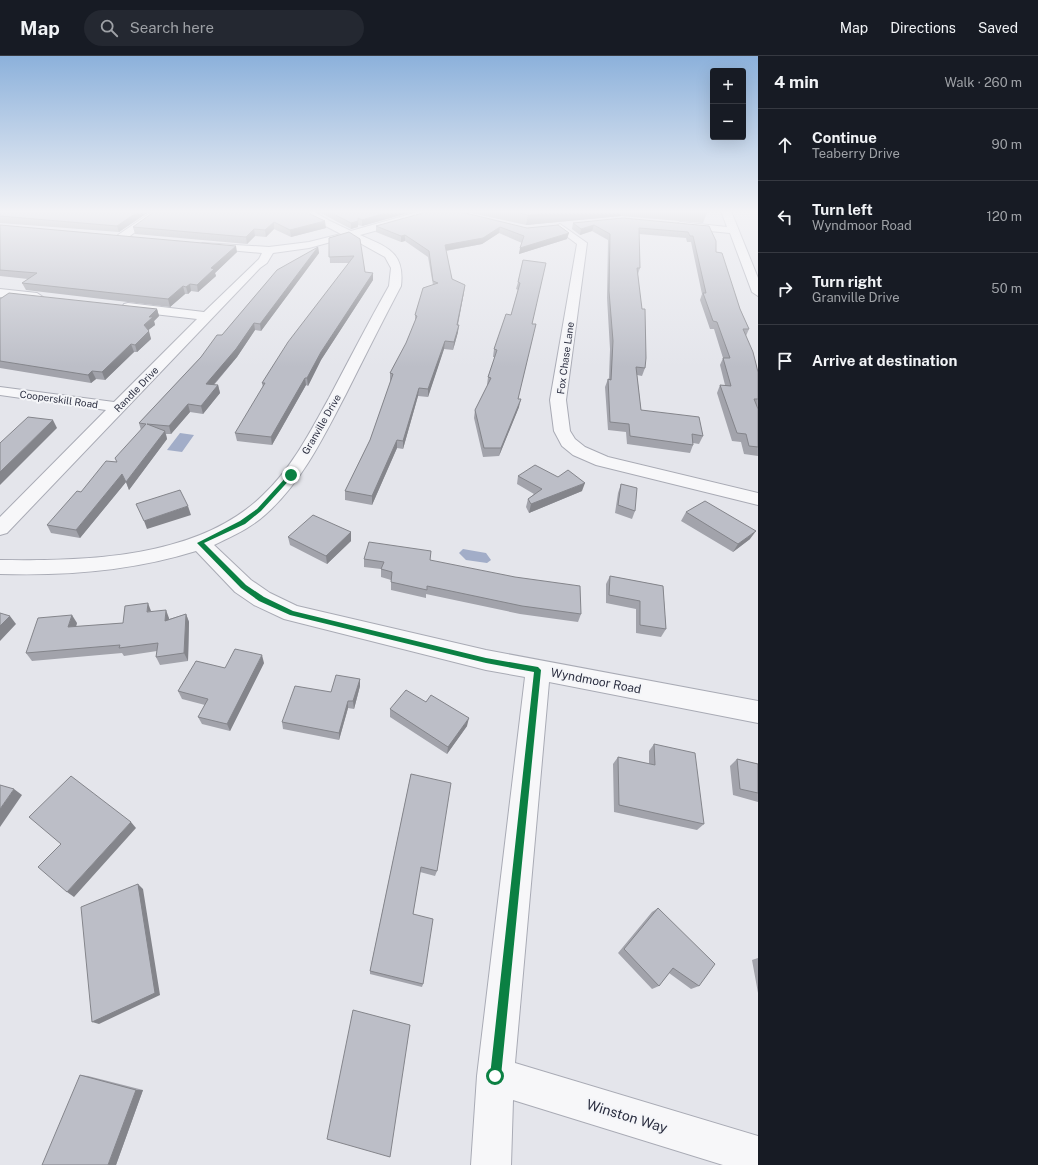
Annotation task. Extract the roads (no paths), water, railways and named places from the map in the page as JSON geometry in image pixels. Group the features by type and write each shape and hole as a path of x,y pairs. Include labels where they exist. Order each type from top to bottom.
{"street":[{"name":"Randle Drive","path":"0,528 261,263"},
{"name":"Granville Drive","path":"0,567 46,569 129,561 200,543 242,523 259,510 291,475 317,434 395,286 395,263"},
{"name":"Fox Chase Lane","path":"579,263 558,400 562,431 568,442 579,451 602,461 758,499"},
{"path":"754,270 758,292"},
{"path":"0,293 46,298"},
{"path":"115,306 207,316"},
{"name":"Cooperskill Road","path":"0,391 118,407"},
{"name":"Wyndmoor Road","path":"200,543 243,586 262,599 292,613 486,660 758,712"},
{"path":"491,1165 495,1076 538,670"},
{"name":"Winston Way","path":"495,1076 758,1156"}],"water":[{"path":"180,433 194,435 182,452 167,450"},
{"path":"463,549 486,553 491,560 487,563 466,560 459,553"}]}
